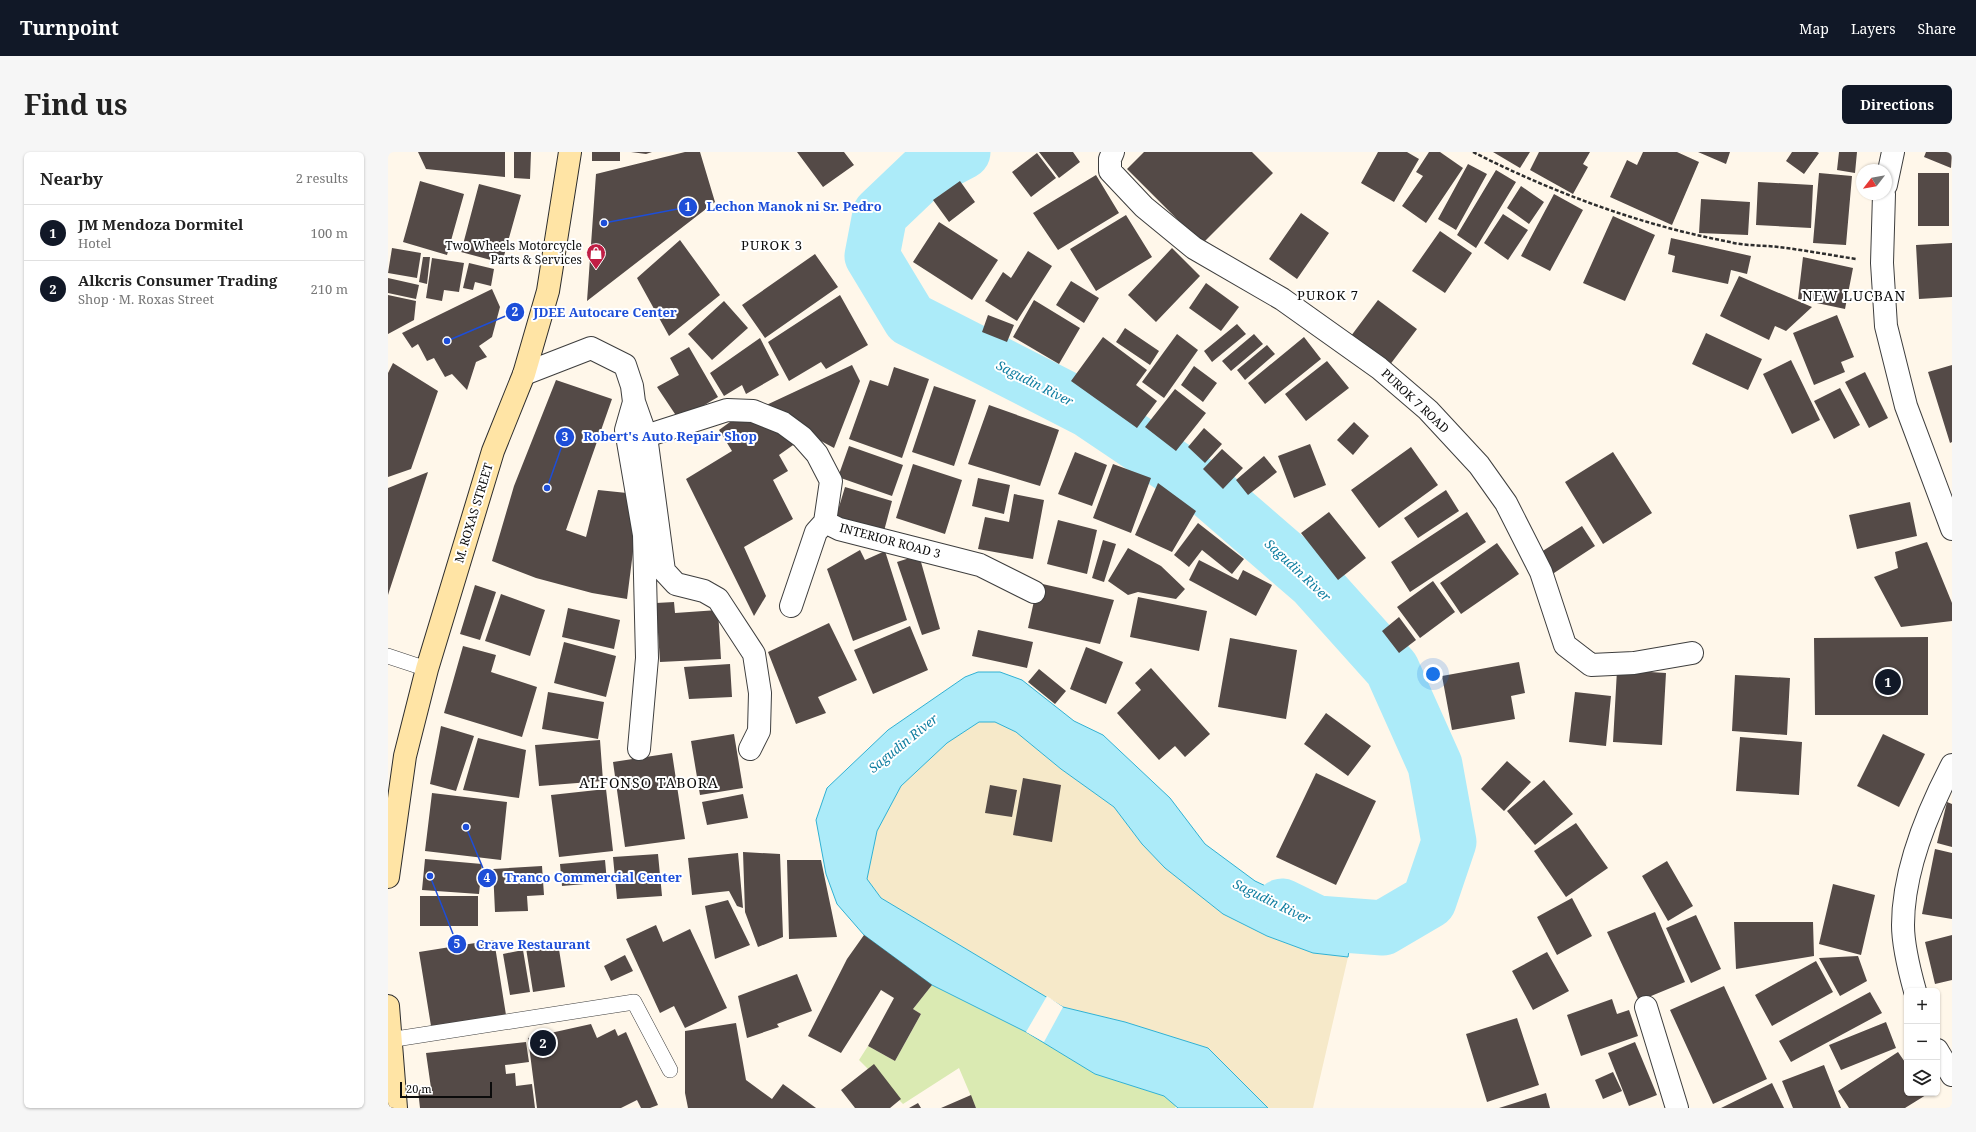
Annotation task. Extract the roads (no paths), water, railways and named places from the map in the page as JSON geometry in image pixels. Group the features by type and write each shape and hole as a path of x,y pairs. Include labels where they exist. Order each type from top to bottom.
{"main road":[{"name":"M. ROXAS STREET","path":"388,877 405,756 427,669 493,451 524,374 548,291 570,152"},
{"path":"388,1006 389,1040 396,1108"}],"street":[{"name":"PUROK 7 ROAD","path":"1113,152 1110,159 1110,171 1144,207 1194,248 1282,299 1379,368 1428,410 1480,465 1506,503 1541,572 1565,645 1591,665 1634,663 1692,653"},
{"path":"1890,164 1893,152"},
{"path":"1884,200 1882,263 1886,326 1906,406 1952,529"},
{"path":"524,374 591,348 625,365 632,386 634,402 646,436 664,571 676,584 704,591 718,599 754,654 760,692 759,732 750,748"},
{"path":"634,402 626,430 644,535 646,658 639,749"},
{"name":"INTERIOR ROAD 3","path":"646,436 727,410 753,411 783,423 802,437 817,454 831,481 825,522 839,529 980,565 1034,592"},
{"path":"791,606 816,532 825,522"},
{"path":"1914,988 1903,926 1906,886 1932,804 1952,765"},
{"path":"1646,1007 1677,1108"},
{"path":"1940,1055 1952,1075"}],"lane":[{"path":"388,656 427,669"},
{"path":"389,1040 634,1002 670,1070"}],"water":[{"path":"978,672 1000,672 1022,680 1074,721 1103,735 1170,798 1205,844 1255,881 1304,904 1354,919 1348,957 1313,953 1267,936 1223,914 1165,868 1142,844 1114,807 1061,769 1016,732 995,722 979,722 947,743 901,786 877,831 867,879 881,898 1063,1007 1125,1022 1208,1048 1268,1108 1178,1108 1164,1096 1095,1074 1026,1032 932,985 864,935 837,904 826,874 816,820 827,788 888,730 965,677"}],"waterway":[{"name":"Sagudin River","path":"963,152 923,173 880,214 872,256 910,319 1088,410 1210,492 1314,582 1392,669 1435,765 1449,842 1429,901 1383,928 1317,923 1282,906"}],"place":[{"name":"Lechon Manok ni Sr. Pedro","path":"604,223"},
{"name":"Two Wheels Motorcycle Parts & Services","path":"596,270"},
{"name":"JDEE Autocare Center","path":"447,341"},
{"name":"Robert's Auto Repair Shop","path":"547,488"},
{"name":"JM Mendoza Dormitel","path":"1888,682"},
{"name":"Tranco Commercial Center","path":"466,827"},
{"name":"Crave Restaurant","path":"430,876"},
{"name":"Alkcris Consumer Trading","path":"543,1043"}],"district":[{"name":"PUROK 3","path":"772,245"},
{"name":"PUROK 7","path":"1328,295"},
{"name":"NEW LUCBAN","path":"1854,296"},
{"name":"ALFONSO TABORA","path":"649,783"}]}
